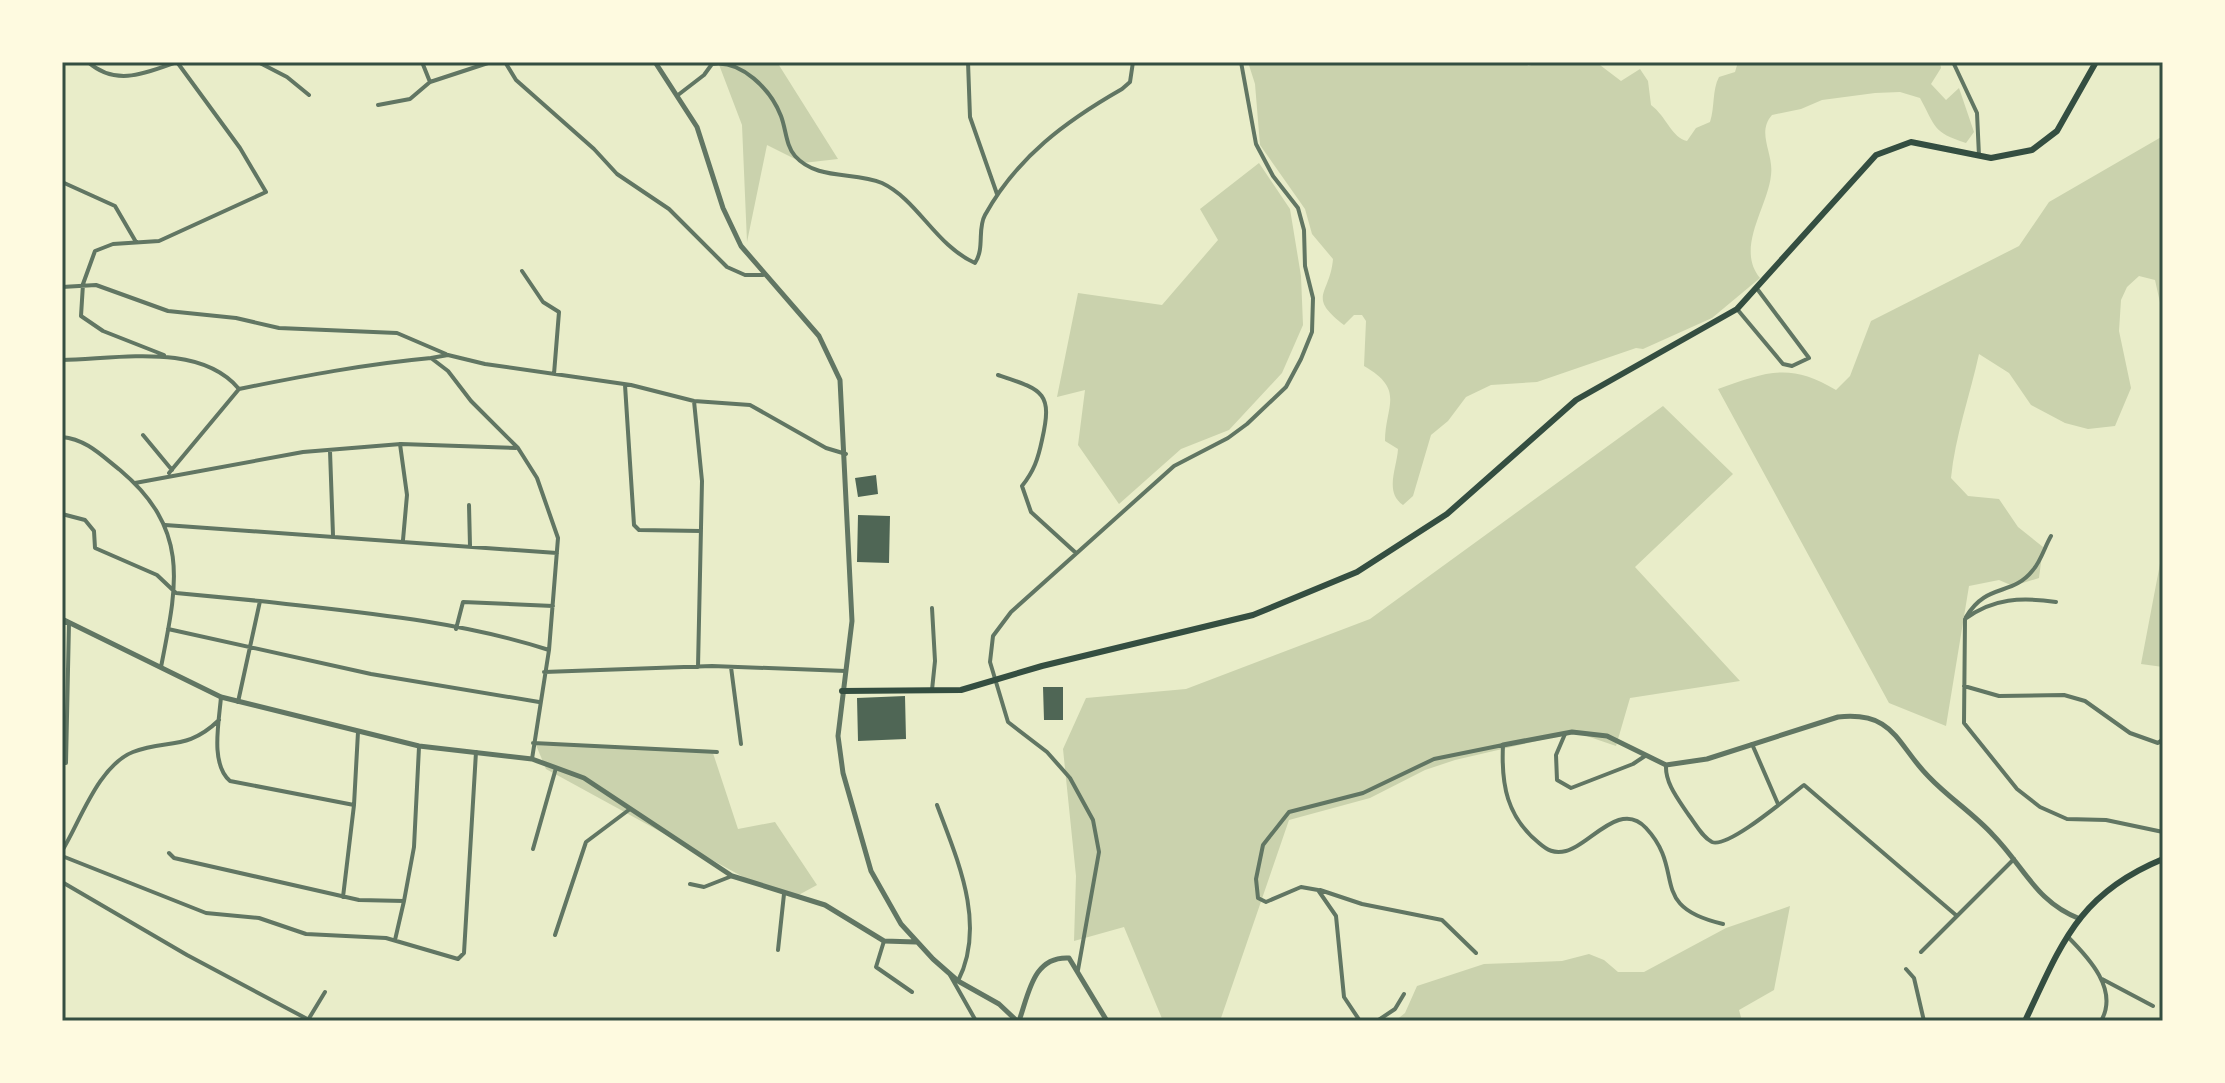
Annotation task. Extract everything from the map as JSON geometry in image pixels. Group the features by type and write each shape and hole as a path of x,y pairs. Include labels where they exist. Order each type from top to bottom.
{"main road":[{"path":"842,691 961,690 1042,666 1253,615 1345,578 1447,514 1576,400 1737,309 1758,290 1866,164 1886,149 1923,142 1979,156 2018,156 2044,143 2070,113 2096,62"},
{"path":"2025,1021 2068,937 2092,901 2125,876 2163,859"}],"street":[{"path":"88,62 102,72 121,77 177,62 240,148 266,192 159,241 113,244 95,251 83,284 81,316 103,331 169,357"},
{"path":"258,62 287,77 309,95"},
{"path":"422,62 430,82"},
{"path":"378,105 410,99 430,82 491,62"},
{"path":"505,62 516,80 594,149 617,174 669,209 727,267 745,275 763,275"},
{"path":"655,62 678,95 705,146 732,230 763,275 828,350 843,396 852,621 842,691 839,753 865,852 889,907 917,942 958,981 999,1004 1018,1021 1039,966 1054,957 1069,958 1107,1021"},
{"path":"968,62 970,117 997,194"},
{"path":"678,95 704,75 712,64 723,63 740,70 767,92 781,114 792,153 805,165 848,178 882,183 946,246 975,263 981,254 982,220 997,194 1052,133 1130,82 1133,62"},
{"path":"1078,970 1099,852 1093,820 1070,778 1047,752 1008,722 993,682 990,662 993,636 1011,612 1174,466 1228,438 1286,387 1312,332 1313,298 1305,266 1304,230 1298,208 1273,176 1256,144 1241,62"},
{"path":"1953,62 1977,113 1979,156"},
{"path":"62,182 115,206 136,242"},
{"path":"522,271 543,302 559,312 554,374"},
{"path":"62,287 96,285 130,300 185,315 236,318 279,328 397,333 448,355 625,384 694,401 750,405 826,448 846,454"},
{"path":"1737,309 1783,364 1792,366 1809,358 1758,290"},
{"path":"168,475 239,389 339,368 448,355"},
{"path":"62,360 169,357 200,361 231,379 239,389"},
{"path":"431,358 448,371 471,401 518,448 537,478 553,518 557,553 553,606 532,759"},
{"path":"998,375 1026,384 1045,399 1049,410 1037,465 1022,486 1025,502 1076,553"},
{"path":"625,384 634,525 639,530 701,531"},
{"path":"694,401 702,481 698,667"},
{"path":"143,435 172,470"},
{"path":"62,437 73,438 93,448 135,483 157,507 171,538 176,593 161,668"},
{"path":"135,483 277,454 400,444 518,448"},
{"path":"400,444 407,495 403,540"},
{"path":"330,451 333,535"},
{"path":"469,505 470,546"},
{"path":"62,514 85,520 94,531 95,548 157,575 176,593 371,614 518,640 549,650"},
{"path":"165,525 557,553"},
{"path":"2051,536 2033,571 2013,586 1976,600 1965,619 1964,723 2017,789 2040,807 2067,819 2106,820 2163,832"},
{"path":"1965,619 1979,609 2008,600 2026,598 2056,602"},
{"path":"238,702 260,601"},
{"path":"456,629 463,602 553,606"},
{"path":"932,608 935,661 932,690"},
{"path":"62,763 66,763 68,731 64,622 221,697 419,746 532,759 584,778 732,876 825,905 884,941 917,942"},
{"path":"168,629 371,674 539,702"},
{"path":"544,672 698,667 846,671"},
{"path":"731,667 741,744"},
{"path":"1964,686 1999,696 2064,695 2085,701 2130,733 2158,743 2163,739"},
{"path":"221,697 219,761 222,774 230,781 354,805"},
{"path":"1476,953 1442,920 1362,904 1301,887 1266,902 1258,898 1256,879 1263,845 1289,812 1363,793 1434,759 1566,733 1607,736 1666,765 1707,759 1838,717 1860,714 1883,723 1905,743 1926,774 1992,833 2043,899 2057,910 2080,919"},
{"path":"219,720 210,729 173,746 131,753 81,809 62,853 206,913 259,918 306,934 395,940 455,959 464,953 476,752"},
{"path":"343,897 354,805 358,732"},
{"path":"1566,733 1559,742 1555,767 1557,780 1571,788 1633,764 1645,756"},
{"path":"533,743 717,752"},
{"path":"1752,744 1778,804"},
{"path":"1503,745 1502,766 1509,809 1525,831 1550,852 1567,851 1612,821 1632,820 1645,826 1669,869 1672,895 1680,908 1695,917 1723,924"},
{"path":"395,940 414,847 419,746"},
{"path":"1666,765 1666,778 1704,836 1714,843 1721,844 1739,833 1804,785 1957,916"},
{"path":"533,849 556,768"},
{"path":"937,805 965,886 970,920 967,965 958,981"},
{"path":"555,935 586,842 631,808"},
{"path":"169,853 174,858 343,897 404,901"},
{"path":"1921,952 2014,859"},
{"path":"690,884 704,887 732,876"},
{"path":"62,882 187,955 310,1020 325,992"},
{"path":"1318,890 1336,916 1344,997 1360,1021"},
{"path":"778,950 784,894"},
{"path":"2068,937 2092,961 2101,979 2106,996 2101,1021"},
{"path":"884,941 876,967 912,992"},
{"path":"1906,969 1914,978 1924,1021"},
{"path":"949,973 976,1021"},
{"path":"2101,979 2153,1006"},
{"path":"1377,1021 1395,1009 1404,994"}],"green space":[{"path":"718,62 777,62 838,159 803,163 767,145 747,242 742,125"},
{"path":"1248,62 1526,62 1528,66 1542,62 1596,62 1621,81 1640,69 1648,81 1651,105 1677,136 1687,141 1696,128 1710,122 1719,77 1735,72 1738,62 1940,62 1941,68 1931,84 1946,100 1959,88 1974,132 1966,143 1941,132 1920,98 1900,92 1822,100 1801,109 1772,115 1767,122 1765,136 1771,175 1755,227 1751,254 1760,278 1712,318 1643,349 1636,348 1537,382 1491,385 1466,397 1448,421 1431,435 1413,496 1403,505 1397,500 1393,487 1398,449 1385,441 1389,391 1377,375 1364,366 1366,321 1362,315 1354,315 1344,325 1326,308 1323,295 1333,259 1312,234 1305,209 1260,145 1255,84"},
{"path":"2163,136 2163,316 2155,280 2139,276 2127,287 2121,300 2119,331 2131,388 2115,426 2088,429 2065,423 2031,405 2009,373 1979,354 1951,478 1968,496 1999,499 2018,527 2043,547 2039,578 2013,586 1999,580 1969,586 1946,726 1889,703 1718,389 1764,374 1791,373 1820,381 1836,390 1850,376 1871,321 2019,246 2049,202"},
{"path":"1259,163 1290,209 1301,276 1303,325 1282,373 1229,430 1181,449 1119,504 1078,445 1085,390 1057,397 1078,293 1162,305 1218,240 1200,209"},
{"path":"1663,406 1733,474 1635,567 1740,681 1630,698 1616,746 1575,732 1455,760 1425,770 1370,798 1289,820 1220,1021 1163,1021 1124,927 1074,941 1076,876 1063,749 1086,698 1186,689 1370,619"},
{"path":"2163,548 2163,667 2141,664"},
{"path":"536,745 712,750 738,829 775,822 817,885 793,898 756,884 546,769"},
{"path":"1790,906 1774,990 1739,1010 1742,1021 1395,1021 1405,1013 1417,986 1484,964 1562,961 1589,954 1604,960 1618,972 1644,972 1726,928"}],"building":[{"path":"876,475 878,494 858,497 855,478"},
{"path":"858,515 890,516 889,563 857,562"},
{"path":"1043,687 1063,687 1063,720 1044,720"},
{"path":"905,696 906,739 858,741 857,698"}]}
